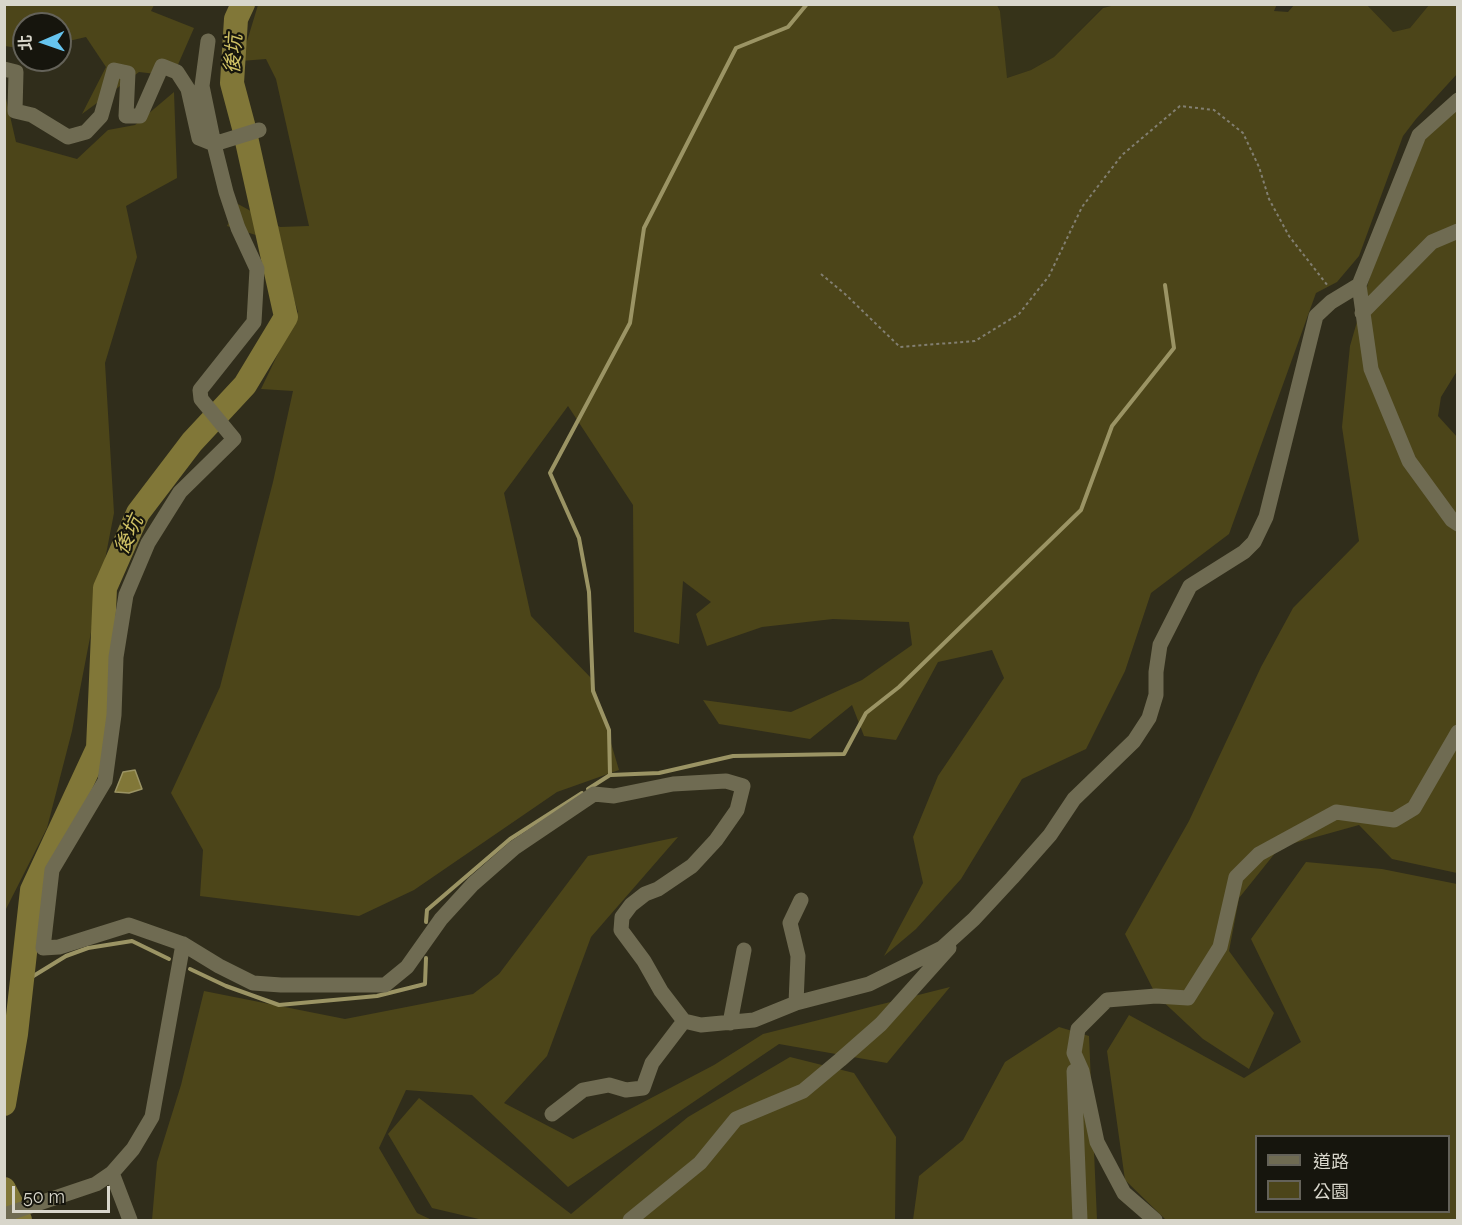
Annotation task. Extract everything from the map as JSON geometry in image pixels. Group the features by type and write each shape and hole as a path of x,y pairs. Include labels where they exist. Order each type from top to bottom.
{"street":[{"path":"208,41 202,86 214,144 238,228 257,269 254,322 200,390 201,399 234,439 180,492 148,543 126,595 116,657 114,715 105,781 52,870 43,948 60,947 129,925 183,944 253,983 385,985 407,967 441,919 473,884 514,848 594,794 614,796 673,784 726,781 743,786 737,810 717,840 692,866 658,889 645,894 631,905 622,917 621,930 644,961 661,991 684,1021 701,1025 754,1020 796,1003 869,984 942,948 974,919"},
{"path":"4,69 16,72 15,111 32,115 68,137 86,132 100,116 114,70 128,73 126,116 140,116 162,66 177,72 189,89 199,138 214,144 259,130"},
{"path":"1458,100 1419,135 1359,285 1371,369 1408,461 1452,520 1458,524"},
{"path":"1362,313 1432,242 1458,231"},
{"path":"630,1221 700,1163 736,1119 803,1091 881,1024 1050,835 1074,800 1134,741 1149,718 1156,694 1160,645 1190,586 1239,555 1254,542 1266,517 1316,316 1359,285"},
{"path":"1080,1221 1074,1053 1078,1029 1107,1000 1156,996 1188,998 1220,947 1236,877 1259,854 1336,812 1394,820 1414,808 1458,732"},
{"path":"796,1003 798,956 790,922 801,900"},
{"path":"6,1214 96,1184 112,1173 133,1149 152,1117 183,944"},
{"path":"730,1023 744,950"},
{"path":"552,1114 583,1090 609,1085 626,1090 643,1088 652,1063 684,1021"},
{"path":"1074,1053 1082,1071 1097,1142 1124,1192 1155,1221"},
{"path":"112,1173 130,1221"}],"path":[{"path":"820,274 845,294 900,347 975,341 1019,314 1049,276 1082,207 1122,155 1180,106 1214,110 1243,133 1259,167 1269,199 1289,236 1338,298"}],"shaded area":[{"path":"997,5 1115,5 1102,8 1054,57 1031,70 1006,78 1000,11"},
{"path":"1367,5 1429,5 1410,28 1393,32"},
{"path":"135,770 142,789 129,793 115,792 123,772"}],"green space":[{"path":"1277,4 1274,11 1288,12 1294,5 1367,5 1393,32 1410,28 1429,5 1457,5 1457,74 1403,136 1359,256 1337,282 1316,293 1229,534 1151,593 1125,671 1086,749 1022,779 961,879 916,929 884,956 923,883 913,837 938,776 1004,678 992,650 938,662 896,740 864,736 852,705 810,739 719,724 703,700 791,712 862,680 912,645 909,622 833,619 762,627 707,646 696,614 711,602 683,581 679,644 634,632 633,505 568,406 504,493 531,616 592,679 619,770 557,792 414,890 359,916 200,896 203,850 171,793 220,687 273,482 293,391 261,389 298,312 283,263 259,236 227,226 238,204 280,227 309,226 276,79 266,59 241,61 258,5 997,5 1000,11 1007,78 1031,70 1054,57 1103,8 1115,5"},
{"path":"4,5 154,5 151,11 194,28 173,76 139,72 82,114 106,67 86,37 72,40 72,12 12,12 12,47 5,46"},
{"path":"174,92 177,178 126,206 137,257 105,363 114,513 72,731 47,828 5,911 5,94 16,142 77,159 108,130 135,125"},
{"path":"1457,97 1457,371 1441,397 1438,416 1458,438 1457,873 1392,859 1359,825 1280,847 1239,898 1229,951 1274,1013 1249,1069 1203,1039 1156,995 1125,934 1189,821 1261,667 1293,608 1359,541 1342,427 1350,346 1371,273 1424,132"},
{"path":"678,837 591,937 547,1056 504,1103 573,1139 714,1065 763,1034 950,987 887,1063 779,1044 568,1187 472,1095 406,1090 379,1148 417,1213 432,1220 152,1220 157,1162 181,1085 204,991 345,1019 473,994 499,974 588,856"},
{"path":"1306,862 1382,869 1457,884 1457,1220 1166,1220 1125,1180 1107,1051 1129,1015 1244,1078 1301,1042 1251,939"},
{"path":"1059,1027 1089,1036 1097,1220 913,1220 919,1176 963,1140 1005,1062"},
{"path":"790,1057 854,1073 896,1137 895,1220 483,1220 432,1208 388,1134 419,1098 571,1214 688,1117"}],"waterway":[{"name":"後坑","path":"4,1104 16,1034 32,890 98,748 105,588 138,513 192,442 245,385 286,317 232,83 236,19 243,4"},
{"path":"588,789 610,775 609,730 593,691 589,592 579,538 550,473 630,323 644,228 736,48 788,27 807,4"},
{"path":"611,775 659,773 733,756 844,754 866,713 899,687 1081,510 1112,426 1174,348 1165,285"},
{"path":"426,922 427,910 510,839 582,793"},
{"path":"22,983 66,956 88,948 132,941 169,959"},
{"path":"190,969 226,986 279,1005 377,996 425,984 426,958"},
{"name":"後坑","path":"4,1189 20,1220"}]}
